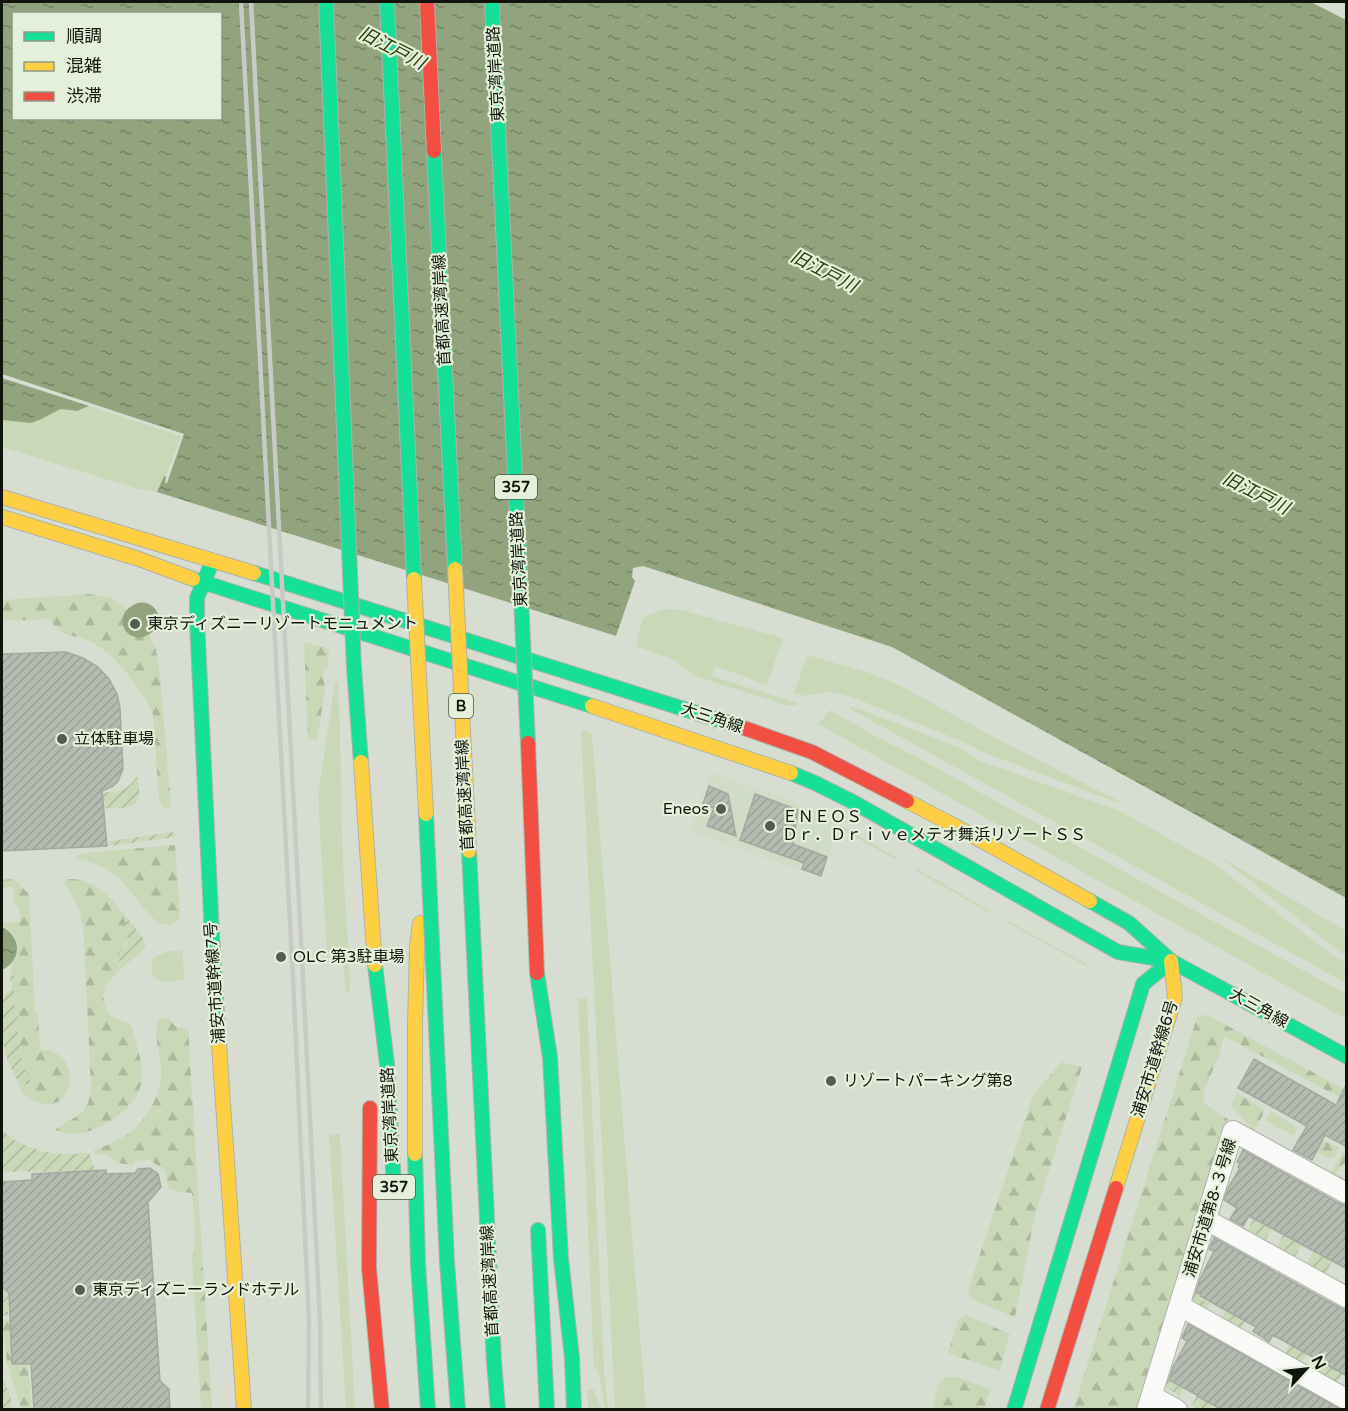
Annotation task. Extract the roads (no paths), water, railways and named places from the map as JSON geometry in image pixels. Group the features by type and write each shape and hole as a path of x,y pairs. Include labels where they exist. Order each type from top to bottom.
{"main road":[{"name":"東京湾岸道路","path":"326,2 354,668 375,965 387,1064 395,1197"},
{"path":"387,2 447,1262 458,1410"},
{"name":"首都高速湾岸線","path":"427,2 498,1410"},
{"name":"東京湾岸道路","path":"492,2 527,723 537,973 534,1047"},
{"name":"大三角線","path":"2,497 213,560 769,736 812,752 957,827 1129,923 1171,961 1347,1056"},
{"name":"大三角線","path":"2,517 139,559 203,583 614,713 778,768 853,802 1118,952 1171,961"},
{"name":"浦安市道幹線7号","path":"213,560 197,598 197,621 212,935 244,1410"},
{"path":"428,1410 414,1163 417,947 429,862"},
{"name":"浦安市道幹線6号","path":"1014,1410 1143,984 1171,961"},
{"name":"浦安市道幹線6号","path":"1047,1410 1175,997 1171,961"},
{"name":"東京湾岸道路","path":"371,1042 375,965"},
{"name":"東京湾岸道路","path":"537,973 550,1057 561,1259 572,1358 574,1410"},
{"name":"東京湾岸道路","path":"370,1099 369,1268 382,1410"},
{"path":"538,1211 547,1410"}],"street":[{"name":"浦安市道第8-３号線","path":"1150,1403 1233,1131 1347,1193"},
{"path":"1205,1219 1347,1297"},
{"path":"1180,1306 1347,1400"},
{"path":"1150,1403 1177,1410"}],"water":[{"name":"旧江戸川","path":"2,2 1311,2 1346,20 1346,898 892,647 643,566 633,568 632,577 635,581 616,636 157,492 164,476 166,477 165,483 167,483 184,434 2,374"},
{"path":"2,378 89,406 77,411 61,409 31,423 2,420"},
{"path":"2,927 9,931 17,948 16,955 9,966 2,970"}],"railway":[{"path":"241,2 293,979 309,1323 308,1410"},
{"path":"251,2 303,978 320,1321 321,1410"}],"place":[{"name":"東京ディズニーリゾートモニュメント","path":"135,624"},
{"name":"立体駐車場","path":"62,739"},
{"name":"Eneos","path":"721,809"},
{"name":"ＥＮＥＯＳ Ｄｒ．Ｄｒｉｖｅメテオ舞浜リゾートＳＳ","path":"770,826"},
{"name":"OLC 第3駐車場","path":"281,957"},
{"name":"リゾートパーキング第8","path":"831,1081"},
{"name":"東京ディズニーランドホテル","path":"80,1290"}]}
